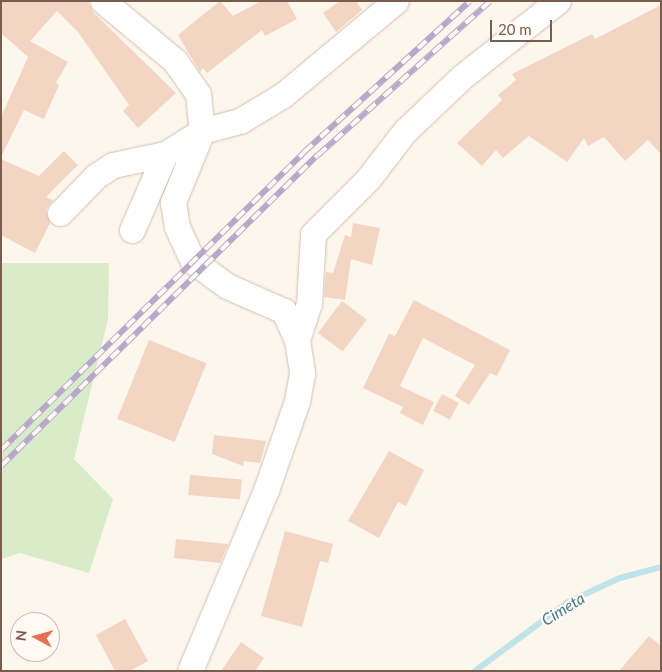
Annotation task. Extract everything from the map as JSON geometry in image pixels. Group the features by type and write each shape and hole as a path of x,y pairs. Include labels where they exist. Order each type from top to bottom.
{"street":[{"path":"103,1 175,61 198,94 202,131 173,202 177,227 193,261 226,286 284,311 297,340 302,373 297,401 262,499 190,671"},
{"path":"60,213 96,176 113,165 165,154 202,131 240,121 283,95 396,1"},
{"path":"297,340 309,304 313,234 368,179 405,131 463,76 558,1"},
{"path":"132,230 165,154"}],"green space":[{"path":"1,263 109,263 108,319 74,459 113,499 89,573 20,553 1,559"}],"building":[{"path":"1,1 88,1 93,12 176,93 138,128 123,111 129,105 78,32 57,11 30,41 68,62 56,83 59,85 44,119 24,110 1,157 1,117 28,57 1,33"},
{"path":"220,1 233,16 261,1 287,1 297,19 265,36 262,30 207,73 203,68 200,72 178,35"},
{"path":"340,1 356,1 362,10 336,32 323,13"},
{"path":"661,5 661,154 648,140 625,161 604,137 588,146 584,138 567,162 529,136 503,158 496,150 482,166 457,143 502,100 498,95 516,80 512,74 592,34 595,39"},
{"path":"64,151 78,165 46,197 53,200 46,210 50,223 35,253 1,235 1,159 39,176"},
{"path":"353,223 380,228 372,265 351,259 345,300 324,297 326,272 333,273 345,235 351,237"},
{"path":"414,300 510,350 497,376 490,373 469,405 455,396 475,365 423,338 400,386 434,402 423,425 400,413 403,407 363,388 389,334 395,336"},
{"path":"342,301 367,320 343,352 318,333"},
{"path":"149,340 206,363 175,442 117,419"},
{"path":"442,394 459,403 450,420 433,411"},
{"path":"214,435 266,441 260,463 244,461 243,466 212,454"},
{"path":"389,451 424,470 406,506 398,502 379,538 348,521"},
{"path":"190,475 242,480 240,499 188,495"},
{"path":"285,531 333,544 328,563 320,561 302,627 261,616"},
{"path":"176,539 228,544 220,563 174,558"},
{"path":"125,619 148,661 130,671 115,671 96,635"},
{"path":"649,636 661,646 661,671 619,671"},
{"path":"241,642 264,658 255,671 221,671"}],"waterway":[{"name":"Cimeta","path":"475,671 568,602 620,578 661,567"}],"railway":[{"path":"1,450 304,152 470,1"},
{"path":"1,466 318,155 490,1"}]}
